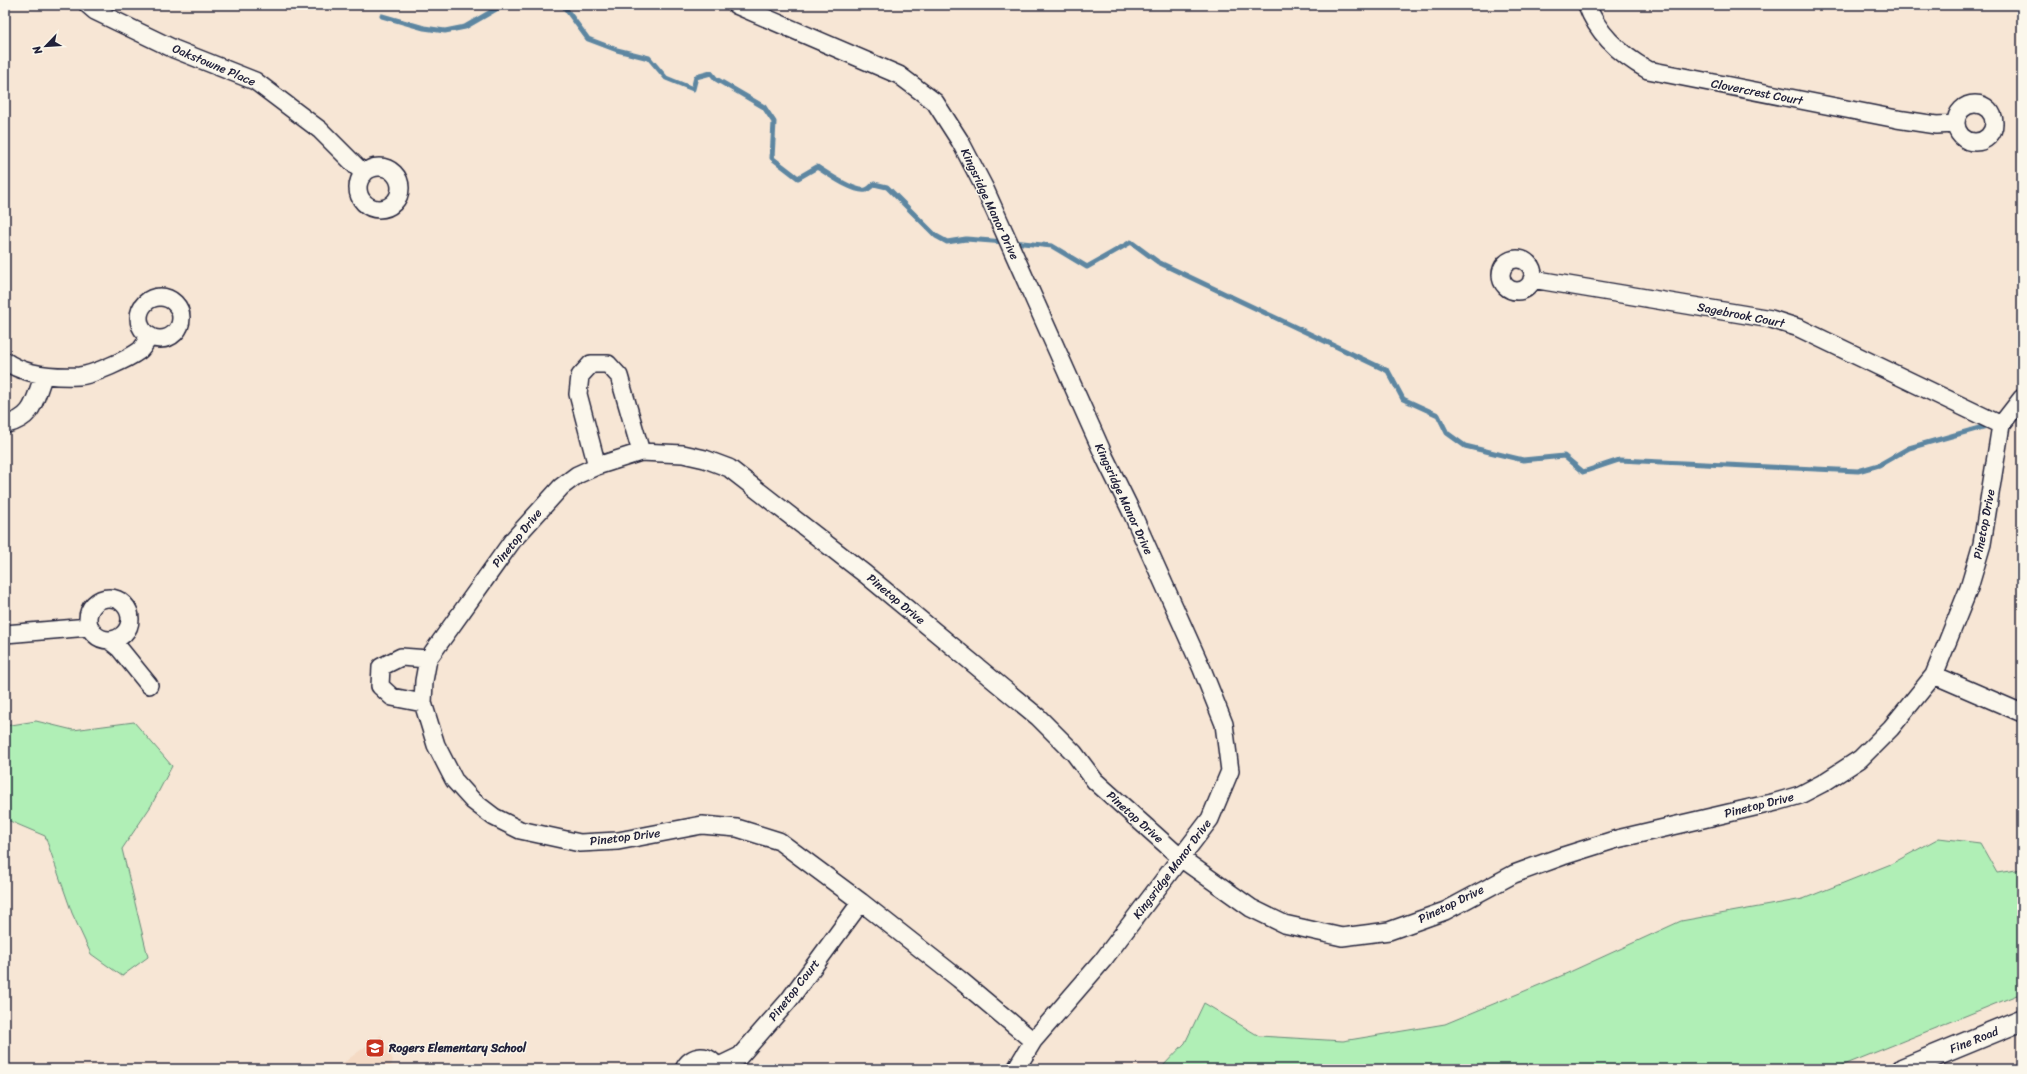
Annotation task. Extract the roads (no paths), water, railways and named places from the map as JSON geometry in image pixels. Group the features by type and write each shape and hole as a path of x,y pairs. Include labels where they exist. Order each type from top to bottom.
{"street":[{"name":"Oakstowne Place","path":"88,5 95,11 174,49 255,81 320,130 364,174"},
{"name":"Kingsridge Manor Drive","path":"736,5 899,75 935,102 964,148 985,188 1105,458 1132,513 1202,669 1224,724 1230,771 1226,784 1210,819 1182,859 1103,960 1033,1041 1016,1069"},
{"name":"Clovercrest Court","path":"1587,5 1599,28 1616,50 1629,60 1648,70 1897,119 1936,125 1956,124"},
{"name":"Sagebrook Court","path":"1532,279 1771,319 1799,328 2001,425"},
{"path":"6,363 44,375 81,376 117,363 140,350 150,336"},
{"path":"597,466 578,394 580,376 592,364 608,364 619,376 641,452"},
{"path":"5,423 7,424 19,421 28,414 44,375"},
{"name":"Pinetop Drive","path":"1033,1041 861,902 779,841 737,828 702,825 618,841 580,843 520,830 494,817 473,801 454,780 436,745 423,703 424,681 428,659 513,540 561,487 577,475 597,466 641,452 683,454 705,459 729,468 761,491 860,569 1038,717 1074,753 1095,781 1182,859 1251,908 1284,924 1342,937 1389,931 1445,910 1514,874 1563,856 1617,839 1800,795 1823,783 1860,759 1891,728 1934,675 1969,588 1982,544 2001,425 2018,404"},
{"path":"109,640 122,635 129,624 128,610 119,601 105,598 93,605 88,618 89,627 96,636 109,640 119,648 149,685"},
{"path":"5,634 89,627"},
{"path":"423,703 392,697 380,686 381,667 401,657 428,659"},
{"path":"1934,675 2022,713"},
{"name":"Pinetop Court","path":"684,1069 690,1060 702,1056 712,1061 717,1068 740,1056 789,1000 861,902"},
{"name":"Fine Road","path":"1903,1069 2022,1020"}],"waterway":[{"path":"382,16 424,28 445,31 465,27 503,5"},
{"path":"563,5 588,39 617,50 649,58 666,78 693,89 696,77 711,73 716,79 764,107 774,122 772,158 798,178 817,167 855,189 866,190 874,184 887,187 936,236 947,242 966,239 1005,242"},
{"path":"1013,242 1052,246 1087,267 1131,242 1158,262 1388,371 1403,399 1438,415 1447,433 1465,446 1523,460 1564,456 1583,472 1619,460 1858,471 1879,465 1909,448 1990,425"},
{"path":"2013,418 2022,415"}],"place":[{"name":"Rogers Elementary School","path":"375,1048"}]}
